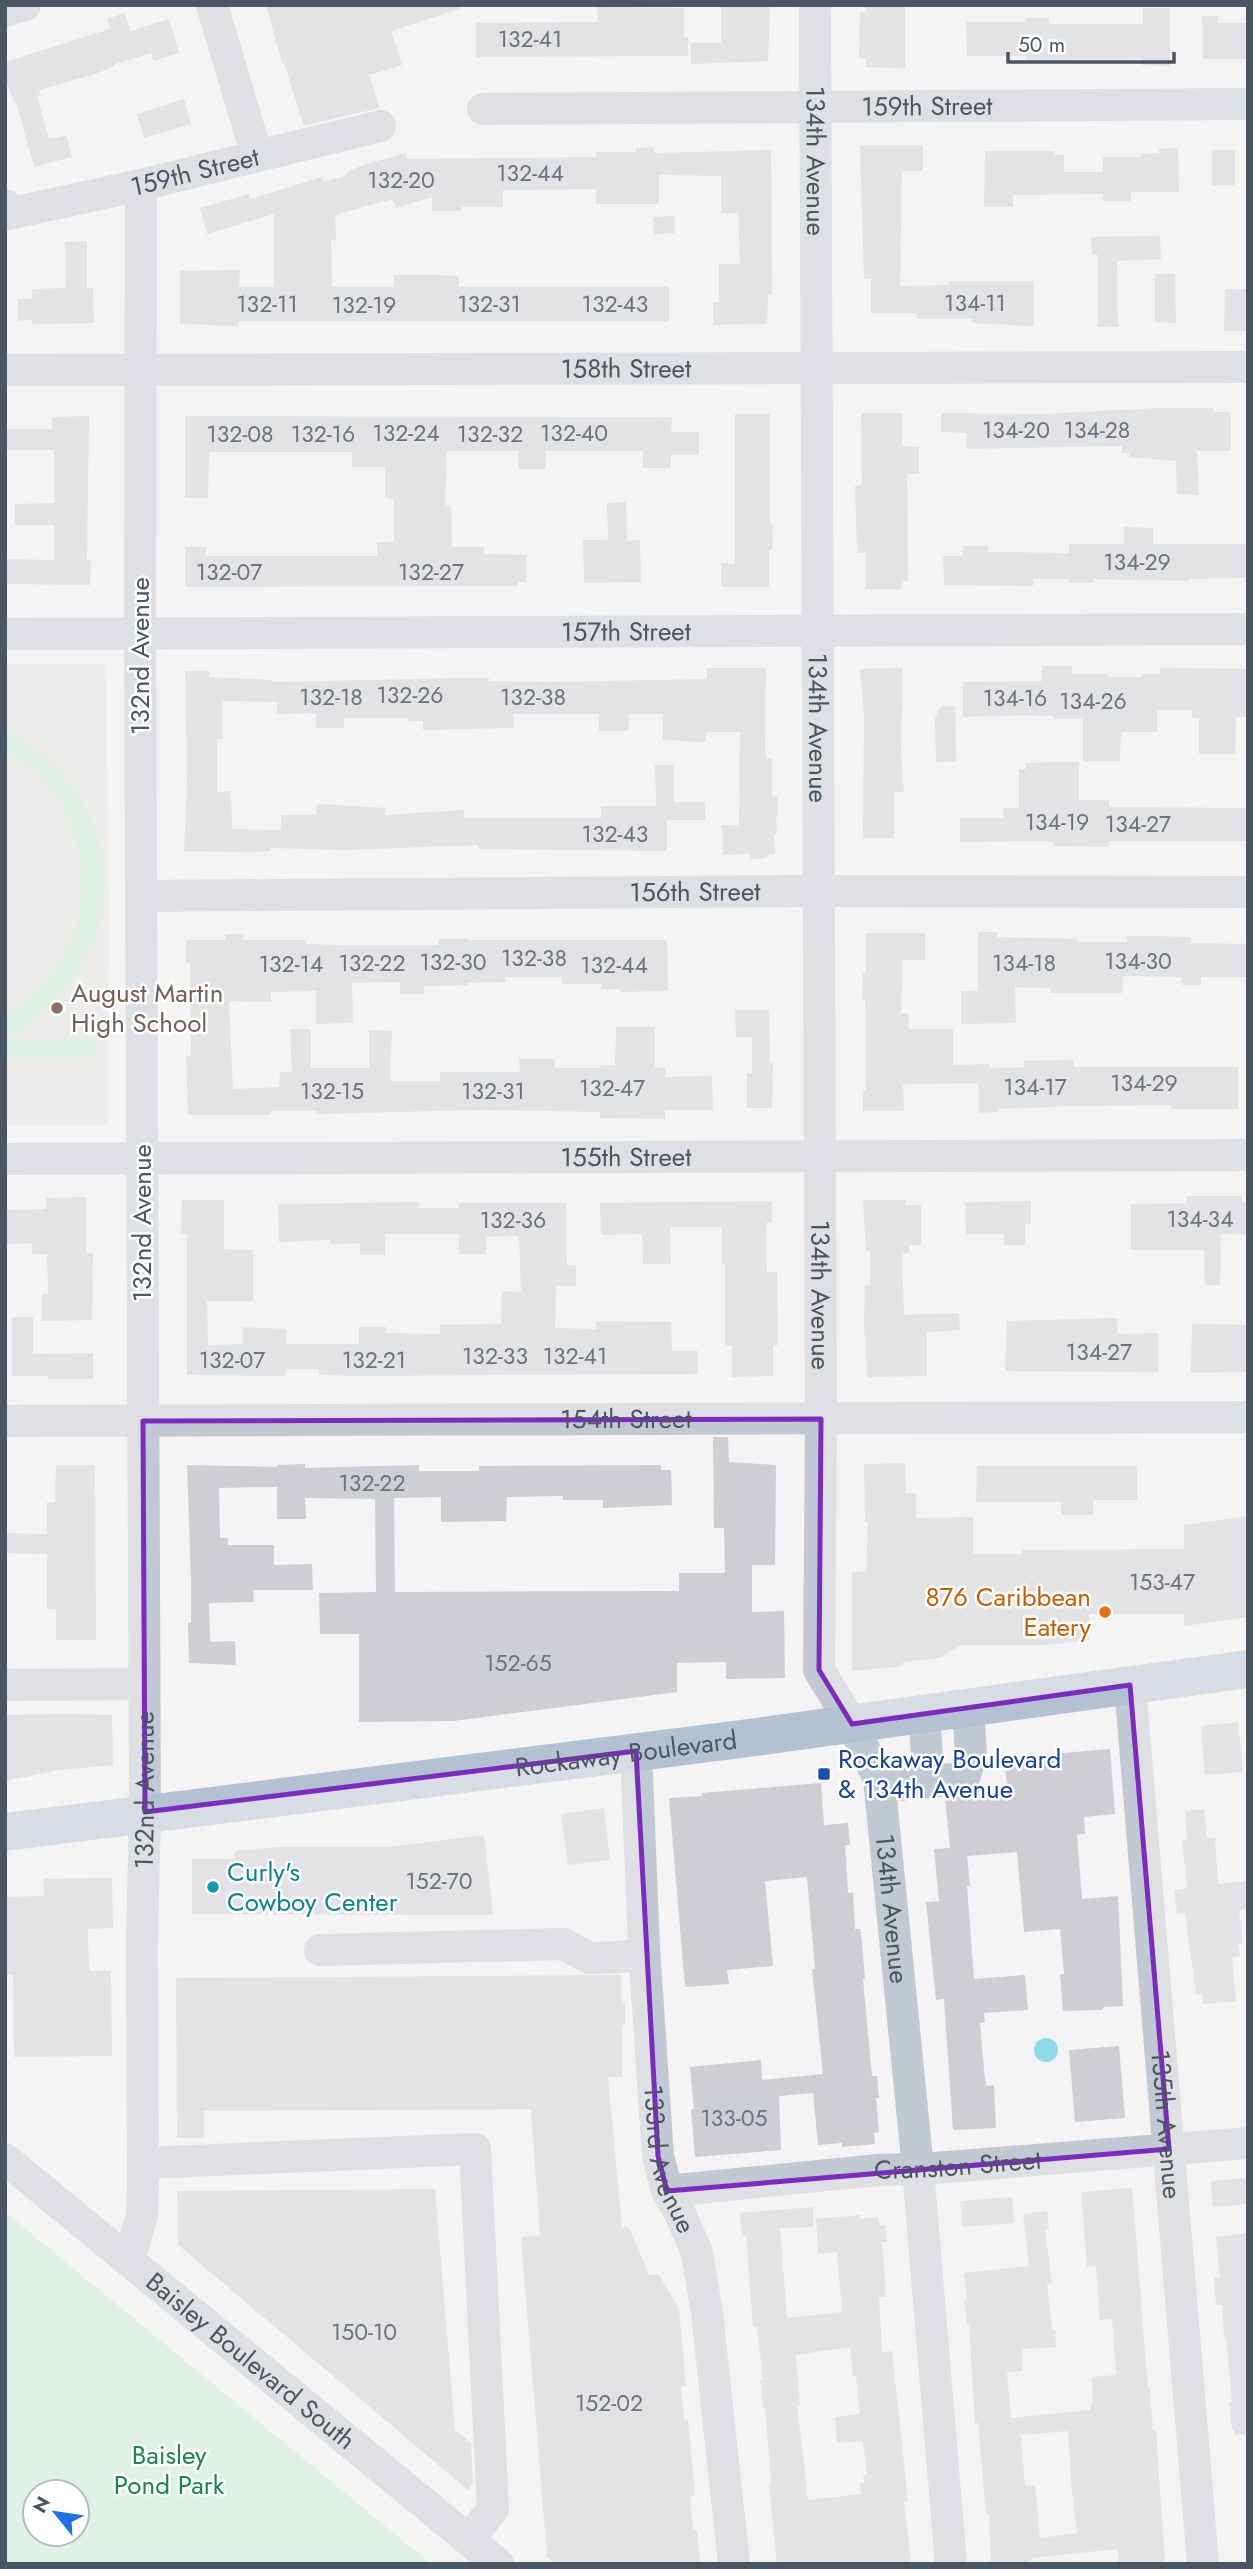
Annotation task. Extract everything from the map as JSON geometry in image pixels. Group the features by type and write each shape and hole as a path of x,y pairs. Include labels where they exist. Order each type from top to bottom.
{"main road":[{"name":"Rockaway Boulevard","path":"5,1832 145,1812 852,1724 1248,1669"}],"street":[{"path":"5,11 25,5"},
{"path":"212,5 257,156"},
{"name":"134th Avenue","path":"815,5 821,1419 819,1670 852,1724 879,1779 918,2169 951,2564"},
{"name":"159th Street","path":"483,109 1248,104"},
{"name":"159th Street","path":"7,210 141,185 380,126"},
{"name":"132nd Avenue","path":"129,2259 142,2216 143,2163 142,1944 145,1812 139,634 141,185"},
{"name":"158th Street","path":"5,370 1248,367"},
{"name":"157th Street","path":"5,634 1248,629"},
{"name":"156th Street","path":"142,896 1248,892"},
{"name":"155th Street","path":"5,1159 1248,1155"},
{"name":"154th Street","path":"5,1421 1248,1417"},
{"path":"5,1685 144,1684"},
{"name":"135th Avenue","path":"1130,1685 1203,2564"},
{"path":"880,1787 964,1778 971,1756 968,1707"},
{"path":"923,1714 929,1782"},
{"name":"133rd Avenue","path":"636,1751 644,1953 658,2156 667,2190 697,2253 707,2313 734,2564"},
{"path":"320,1950 564,1944 589,1958 644,1953"},
{"name":"Cranston Street","path":"667,2190 878,2170 1248,2143"},
{"path":"143,2163 475,2149 493,2509 469,2539"},
{"name":"Baisley Boulevard South","path":"5,2159 498,2564"}],"highlighted area":[{"path":"821,1419 819,1670 852,1724 1130,1685 1169,2149 667,2191 658,2156 636,1751 145,1812 143,1421"}],"shaded area":[{"name":"August Martin High School","path":"5,664 106,664 108,1125 5,1125"}],"green space":[{"path":"5,730 37,750 63,774 83,802 97,834 104,867 104,901 96,936 79,970 55,1000 6,1041 96,1038 95,1058 5,1059 5,1015 30,996 51,974 66,949 77,922 82,893 81,864 75,834 62,806 38,774 5,751"},
{"name":"Baisley Pond Park","path":"5,2212 431,2564 5,2564"}],"water":[{"path":"1046,2038 1055,2041 1058,2050 1055,2059 1046,2062 1037,2059 1034,2050 1037,2041"}],"building":[{"path":"266,5 458,5 459,9 391,31 402,65 369,75 380,108 304,126 282,63"},
{"path":"721,5 770,5 768,61 691,64 691,43 721,43"},
{"path":"865,5 905,5 905,68 865,67 866,59 859,58 860,12 866,12"},
{"path":"597,7 684,8 684,37 688,37 688,56 476,57 476,23 598,22"},
{"path":"1143,8 1170,8 1170,66 1142,65 1142,59 1026,60 1026,56 967,56 966,22 1026,22 1026,18 1049,18 1049,24 1143,24"},
{"path":"125,13 130,31 169,19 179,53 154,61 151,53 115,64 95,74 39,90 41,95 37,96 49,139 66,135 72,157 34,167 16,102 14,103 5,77 5,62 110,29 107,19"},
{"path":"1202,16 1218,16 1218,23 1248,23 1248,59 1203,59"},
{"path":"184,99 191,124 144,138 137,114"},
{"path":"860,145 923,145 923,171 902,171 900,286 949,285 949,281 1034,281 1034,326 972,323 972,319 917,319 917,313 871,313 871,279 864,279"},
{"path":"654,147 654,153 771,150 772,295 768,295 767,324 713,325 713,302 719,302 719,264 740,264 738,213 721,213 721,176 659,175 659,204 596,204 596,189 503,190 503,207 461,207 461,211 432,211 432,197 396,208 393,199 335,215 336,240 331,240 332,287 394,287 394,275 440,275 459,276 459,287 669,287 669,321 239,321 239,326 180,324 180,271 240,270 239,287 274,287 274,214 207,234 200,208 249,194 250,199 322,177 323,182 347,175 349,171 366,164 406,153 408,159 596,157 596,152 636,152 636,148"},
{"path":"1178,148 1179,192 1131,192 1131,201 1103,201 1103,194 1013,195 1013,207 984,207 985,151 1054,151 1054,155 1064,155 1064,172 1103,172 1103,157 1141,157 1141,154 1159,153 1159,149"},
{"path":"1212,150 1235,150 1235,185 1212,185"},
{"path":"674,216 675,233 654,234 653,217"},
{"path":"1160,236 1161,259 1117,261 1118,327 1098,327 1098,255 1092,255 1091,237"},
{"path":"87,241 87,288 93,288 94,323 32,324 32,320 18,321 18,299 32,299 32,289 66,288 65,242"},
{"path":"1155,274 1175,274 1176,323 1155,322"},
{"path":"1225,289 1248,289 1248,331 1224,331"},
{"path":"1214,408 1214,412 1229,412 1231,415 1231,451 1197,451 1199,495 1177,494 1176,461 1129,457 1129,453 1122,453 1122,446 966,449 966,433 941,432 941,413 1043,414"},
{"path":"861,413 902,413 902,446 919,447 919,474 907,474 908,581 902,581 901,589 865,589 866,553 857,553 855,486 862,485"},
{"path":"735,414 770,414 770,525 773,525 772,550 769,550 769,587 721,587 721,563 735,564"},
{"path":"89,416 87,560 91,560 90,585 5,584 5,559 54,560 54,525 15,525 15,504 54,503 54,450 5,450 5,429 52,429 52,417"},
{"path":"185,416 672,417 671,432 699,432 699,455 671,455 671,468 643,468 643,451 546,451 546,469 518,469 518,451 447,451 445,505 451,505 452,547 484,547 484,554 527,555 526,582 518,582 518,586 185,587 185,547 206,547 206,556 377,556 377,542 394,542 394,499 385,498 385,467 352,467 352,452 209,452 208,498 185,498"},
{"path":"626,502 627,541 640,540 641,582 584,583 583,540 608,540 607,503"},
{"path":"1124,527 1153,528 1153,544 1248,544 1248,578 1189,581 1094,579 1094,583 1069,583 1069,579 1033,579 1033,586 944,585 943,556 963,556 963,546 988,546 988,552 1069,553 1069,544 1124,544"},
{"path":"1042,666 1072,666 1072,674 1108,674 1108,677 1160,674 1160,668 1248,669 1248,717 1236,717 1235,754 1199,754 1199,718 1192,718 1192,710 1157,710 1157,732 1121,732 1120,761 1083,761 1083,719 1026,715 963,717 963,682 1042,681"},
{"path":"707,668 766,668 765,750 767,759 772,759 772,797 778,796 775,854 767,855 767,858 750,859 750,854 723,855 722,825 739,825 740,732 706,732 706,742 663,740 663,714 629,714 628,731 599,731 599,714 513,714 514,728 423,730 423,721 408,721 408,718 344,718 344,728 316,728 316,713 277,714 277,702 222,701 223,739 217,739 217,792 231,791 232,829 281,830 281,815 316,815 317,804 386,808 385,815 464,810 464,818 601,818 601,806 656,806 655,765 674,765 674,802 705,802 705,820 667,820 667,851 479,849 479,845 346,850 271,848 271,851 247,852 184,851 187,779 185,671 209,671 209,677 273,680 272,682 489,678 489,681 548,682 707,679"},
{"path":"903,668 901,753 904,792 894,792 894,838 863,838 864,715 860,669"},
{"path":"955,706 956,761 936,762 935,718 941,707"},
{"path":"1079,762 1079,800 1109,800 1109,807 1248,808 1248,841 1109,841 1109,847 1054,846 1054,842 1044,841 960,842 960,818 1004,818 1003,808 1019,808 1019,769 1026,769 1026,763"},
{"path":"978,932 997,932 997,937 1077,939 1077,942 1127,942 1127,936 1150,936 1191,937 1191,943 1248,944 1248,977 1201,977 1201,985 1182,985 1181,977 1123,976 1122,993 1050,993 1050,988 1015,987 1016,1023 961,1024 961,991 978,991"},
{"path":"866,933 925,933 925,960 903,960 901,1013 908,1013 909,1029 953,1029 953,1065 1024,1067 1024,1061 1073,1060 1073,1067 1238,1067 1238,1109 1171,1109 1171,1105 1074,1106 998,1109 998,1112 979,1113 978,1083 903,1084 904,1111 863,1111 863,1090 866,1090 865,999 862,999 863,973 866,973"},
{"path":"225,934 244,934 243,940 306,940 306,944 345,945 438,945 438,939 667,940 668,991 620,992 620,989 601,989 601,984 562,984 562,977 505,977 505,982 424,986 424,994 400,994 400,982 352,983 353,1023 316,1024 316,991 271,992 271,1002 229,1001 233,1089 279,1087 280,1072 292,1072 290,1029 311,1029 311,1068 369,1068 369,1030 392,1031 390,1081 440,1081 440,1072 520,1072 519,1059 555,1059 555,1068 600,1068 600,1065 615,1065 616,1027 655,1027 655,1067 665,1068 665,1077 712,1076 713,1110 665,1110 665,1119 600,1118 600,1112 481,1110 317,1114 317,1111 271,1111 271,1115 188,1115 186,1056 191,1055 190,963 186,963 186,940 225,940"},
{"path":"735,1010 769,1010 770,1063 773,1063 772,1108 747,1108 747,1073 752,1073 752,1037 736,1037"},
{"path":"1187,1196 1242,1196 1242,1202 1248,1202 1248,1235 1221,1234 1220,1285 1205,1285 1204,1250 1131,1250 1131,1204 1186,1203"},
{"path":"86,1197 86,1253 93,1253 92,1320 42,1321 42,1294 48,1294 47,1254 32,1254 32,1243 5,1244 5,1210 46,1209 46,1198"},
{"path":"182,1200 224,1200 224,1249 253,1250 253,1301 207,1301 208,1345 243,1344 242,1327 286,1329 286,1344 359,1344 359,1327 386,1327 386,1333 440,1334 440,1325 501,1324 502,1291 521,1292 519,1236 486,1237 486,1254 459,1254 459,1234 385,1234 385,1255 360,1255 360,1243 330,1244 330,1240 279,1242 278,1204 419,1202 419,1208 459,1208 459,1203 566,1203 567,1265 576,1265 576,1286 556,1286 555,1328 596,1329 596,1321 671,1322 672,1351 698,1351 698,1374 359,1376 319,1375 319,1369 286,1369 285,1376 187,1375 187,1234 181,1234"},
{"path":"863,1200 906,1200 906,1205 921,1205 921,1245 909,1245 909,1253 902,1253 904,1315 959,1313 960,1330 927,1332 927,1376 867,1377 864,1324 865,1285 870,1285 870,1251 866,1251"},
{"path":"772,1201 772,1223 766,1223 767,1272 777,1272 778,1345 773,1345 773,1376 732,1377 732,1345 725,1345 722,1227 670,1227 671,1264 643,1264 642,1234 601,1235 600,1203"},
{"path":"1031,1201 1031,1224 1025,1224 1025,1245 1004,1245 1004,1234 966,1234 965,1203"},
{"path":"12,1317 33,1317 33,1354 93,1353 93,1379 12,1376"},
{"path":"1117,1318 1118,1334 1158,1333 1159,1372 1005,1371 1007,1321"},
{"path":"1192,1324 1248,1325 1248,1372 1191,1373"},
{"path":"713,1437 728,1437 729,1462 776,1465 775,1565 752,1565 752,1612 784,1611 785,1678 726,1679 726,1662 677,1663 677,1692 453,1721 359,1722 359,1634 320,1634 319,1593 376,1592 375,1499 305,1498 306,1519 277,1519 277,1487 219,1488 220,1538 228,1538 228,1545 274,1545 274,1565 312,1564 313,1590 253,1590 254,1602 209,1603 210,1642 235,1641 236,1665 189,1663 191,1579 187,1465 277,1467 305,1464 305,1468 419,1465 419,1471 479,1471 479,1466 661,1465 661,1470 671,1470 672,1505 603,1508 603,1500 563,1500 563,1496 507,1497 506,1521 441,1522 441,1497 394,1498 395,1592 679,1591 679,1573 725,1573 724,1528 714,1528"},
{"path":"905,1463 906,1493 916,1493 916,1518 973,1517 973,1554 1022,1554 1022,1550 1184,1549 1184,1525 1248,1516 1248,1617 1184,1626 1184,1614 1089,1614 1089,1640 1046,1645 961,1645 939,1658 903,1662 903,1666 852,1671 852,1572 866,1571 868,1522 865,1522 864,1464"},
{"path":"56,1465 95,1465 96,1640 56,1640 56,1609 47,1609 47,1554 5,1553 5,1533 47,1534 47,1502 55,1502"},
{"path":"977,1466 1137,1466 1137,1500 1093,1500 1093,1515 1061,1515 1061,1502 976,1502"},
{"path":"5,1715 112,1715 113,1765 60,1770 5,1781"},
{"path":"1238,1722 1243,1772 1205,1775 1201,1726"},
{"path":"1110,1749 1115,1814 1084,1817 1085,1834 1077,1835 1082,1899 1118,1896 1123,2006 1104,2007 1102,2010 1063,2011 1060,1974 1064,1974 1060,1929 1024,1932 1017,1852 967,1856 974,1979 1025,1975 1028,2010 984,2013 985,2023 980,2023 984,2069 986,2086 994,2085 996,2128 953,2130 944,1999 936,2000 926,1902 939,1901 934,1849 950,1848 945,1798 984,1794 984,1787 1007,1785 1004,1758"},
{"path":"821,1783 824,1825 848,1823 850,1845 845,1845 848,1893 853,1892 855,1929 860,1929 872,2076 877,2076 879,2098 876,2098 879,2132 874,2133 875,2144 842,2147 842,2143 818,2145 813,2093 779,2096 781,2150 695,2157 690,2067 761,2060 762,2080 823,2074 812,1969 815,1969 807,1877 765,1881 773,1966 727,1970 729,1984 685,1987 669,1798"},
{"path":"604,1808 610,1860 568,1865 561,1814"},
{"path":"1204,1809 1207,1838 1215,1838 1218,1884 1248,1881 1248,1909 1239,1910 1243,1944 1238,1944 1240,1956 1232,1957 1236,2001 1203,2004 1202,1994 1196,1994 1185,1913 1177,1914 1174,1890 1187,1888 1182,1840 1187,1840 1185,1811"},
{"path":"484,1835 493,1915 192,1914 192,1859 235,1859 235,1851 276,1847 389,1847"},
{"path":"112,1878 113,1928 88,1929 89,1971 111,1971 112,2056 14,2057 13,1975 5,1975 5,1897 44,1896 43,1879"},
{"path":"621,1975 622,2003 625,2003 625,2025 622,2025 622,2077 608,2077 622,2228 629,2227 649,2275 659,2275 679,2309 686,2386 681,2387 684,2420 688,2419 695,2496 690,2497 700,2564 555,2564 547,2557 521,2237 540,2235 531,2109 204,2111 204,2138 177,2138 176,1978"},
{"path":"1119,2046 1125,2118 1075,2122 1069,2050"},
{"path":"1248,2178 1248,2204 1213,2207 1211,2181"},
{"path":"1132,2188 1148,2388 1153,2430 1156,2430 1165,2564 1119,2564 1117,2549 1032,2558 1027,2564 991,2564 989,2514 986,2514 978,2423 975,2423 964,2273 1029,2266 1023,2214 1047,2211 1049,2229 1045,2230 1052,2283 1047,2284 1056,2347 1022,2349 1023,2371 1007,2372 1011,2418 1090,2410 1093,2396 1092,2377 1116,2375 1112,2319 1100,2320 1096,2266 1087,2267 1081,2192","holes":["1068,2431 1077,2533 1040,2538 1035,2485 1025,2486 1021,2435"]},
{"path":"435,2189 455,2430 471,2443 473,2483 468,2490 178,2245 177,2191"},
{"path":"1012,2197 1014,2223 962,2227 960,2201"},
{"path":"813,2207 813,2227 780,2228 787,2318 842,2312 837,2252 818,2254 816,2219 860,2215 861,2219 878,2217 879,2225 885,2225 887,2242 882,2242 886,2297 879,2297 882,2352 892,2351 908,2501 904,2502 911,2564 777,2564 765,2408 760,2380 763,2380 757,2327 753,2327 746,2235 742,2236 740,2213","holes":["850,2347 853,2376 856,2376 860,2414 835,2417 837,2443 863,2441 867,2475 863,2475 864,2483 860,2483 861,2494 808,2500 797,2405 800,2405 796,2355"]},
{"path":"1248,2233 1248,2434 1235,2435 1229,2402 1232,2402 1222,2305 1216,2305 1214,2278 1220,2278 1216,2237"}],"place":[{"name":"August Martin High School","path":"57,1008"},
{"name":"876 Caribbean Eatery","path":"1105,1612"},
{"name":"Rockaway Boulevard & 134th Avenue","path":"824,1774"},
{"name":"Curly's Cowboy Center","path":"213,1887"}]}
